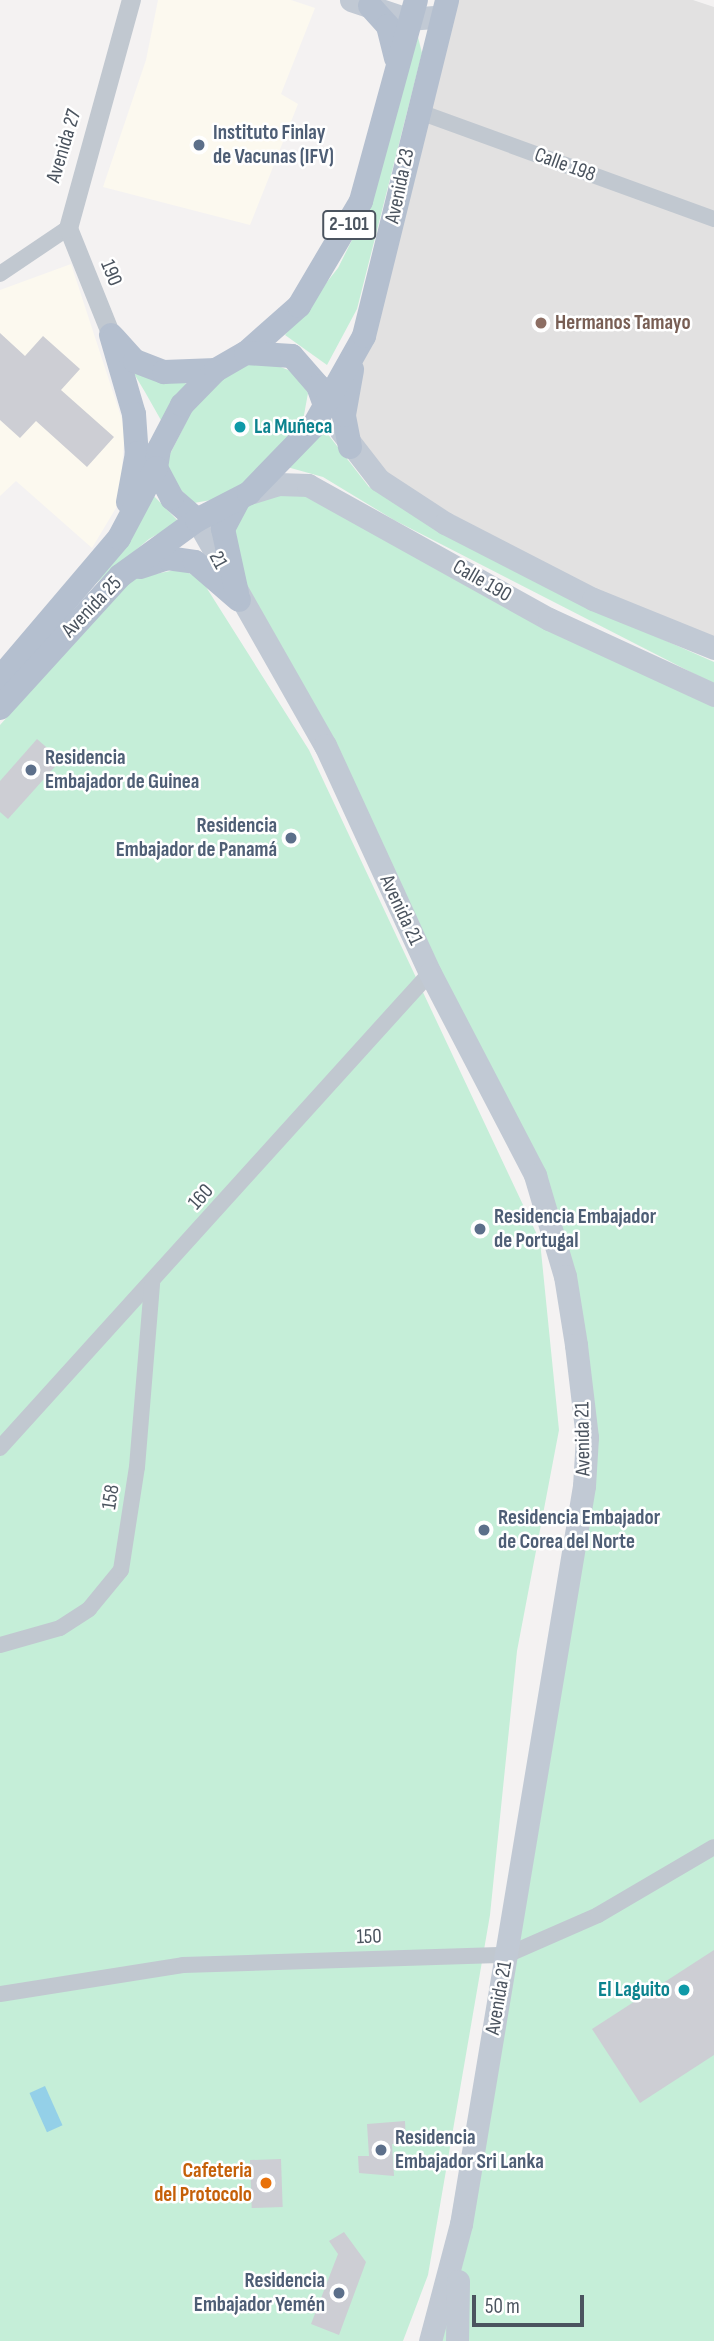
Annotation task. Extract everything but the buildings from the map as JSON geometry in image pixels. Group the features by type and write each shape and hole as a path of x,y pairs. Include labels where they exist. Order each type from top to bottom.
{"main road":[{"path":"361,3 426,7"},
{"path":"361,3 388,26 397,65"},
{"name":"Avenida 23","path":"246,353 299,306 332,258 370,176 397,65 426,7"},
{"name":"Avenida 23","path":"325,405 364,336 417,111 426,7"},
{"path":"111,335 135,361 164,372 216,370"},
{"path":"111,335 172,498 197,520 243,497"},
{"path":"111,335 134,414 136,453 119,538"},
{"path":"351,447 344,415 364,336"},
{"path":"157,459 183,404 216,370 246,353 292,356 318,386 325,405 313,427 243,497 223,529 239,600"},
{"name":"Calle 190","path":"325,405 351,447 379,480 445,523 593,599 714,648"},
{"name":"Avenida 25","path":"0,678 119,538 157,459"},
{"name":"Calle 190","path":"243,497 278,484 308,485 549,619 714,695"},
{"name":"Avenida 25","path":"0,708 120,576 197,520"},
{"name":"21","path":"197,520 239,600"},
{"path":"120,576 153,561 181,559 208,570 239,600"},
{"name":"Avenida 21","path":"239,600 325,745 430,973 548,1209 565,1276 587,1437 507,1955 461,2224 430,2341"},
{"path":"457,2341 461,2224"}],"street":[{"name":"Avenida 27","path":"68,228 73,195 131,0"},
{"name":"Calle 198","path":"417,111 714,219"},
{"path":"0,274 68,228"},
{"name":"190","path":"68,228 111,335"},
{"name":"160","path":"0,1448 430,973"},
{"name":"158","path":"0,1645 60,1628 89,1609 121,1570 137,1467 152,1283"},
{"name":"150","path":"0,1993 183,1965 507,1955 598,1915 714,1847"}],"shaded area":[{"name":"Instituto Finlay de Vacunas (IFV)","path":"158,0 291,0 315,8 281,94 298,104 250,225 103,187 146,60"},
{"name":"Hermanos Tamayo","path":"447,0 693,0 714,7 714,648 593,599 359,458 352,370"},
{"path":"71,264 125,429 119,503 92,548 16,481 0,496 0,290"}],"green space":[{"path":"418,37 422,53 357,309 327,365 285,335 338,268 364,216"},
{"path":"265,361 296,373 308,393 302,426 228,497 194,503 169,478 167,460 199,396 232,369"},
{"path":"130,367 188,384 162,422 145,392"},
{"path":"323,428 369,487 594,609 714,662 714,684 394,520 323,477 287,467"},
{"name":"El Laguito","path":"308,485 714,695 714,2341 430,2341 587,1437 548,1209 239,600 228,511"},
{"path":"152,494 179,522 149,539 88,590"},
{"path":"180,569 201,579 309,750 540,1241 559,1430 517,1651 490,1915 428,2275 403,2341 0,2341 0,725 131,579"}],"water":[{"path":"45,2086 62,2125 47,2132 29,2093"}],"place":[{"name":"Instituto Finlay de Vacunas (IFV)","path":"199,145"},
{"name":"Hermanos Tamayo","path":"541,323"},
{"name":"La Muñeca","path":"240,427"},
{"name":"Residencia Embajador de Guinea","path":"31,770"},
{"name":"Residencia Embajador de Panamá","path":"291,838"},
{"name":"Residencia Embajador de Portugal","path":"480,1229"},
{"name":"Residencia Embajador de Corea del Norte","path":"484,1530"},
{"name":"El Laguito","path":"684,1990"},
{"name":"Residencia Embajador Sri Lanka","path":"381,2150"},
{"name":"Cafeteria del Protocolo","path":"266,2183"},
{"name":"Residencia Embajador Yemén","path":"339,2293"}]}
